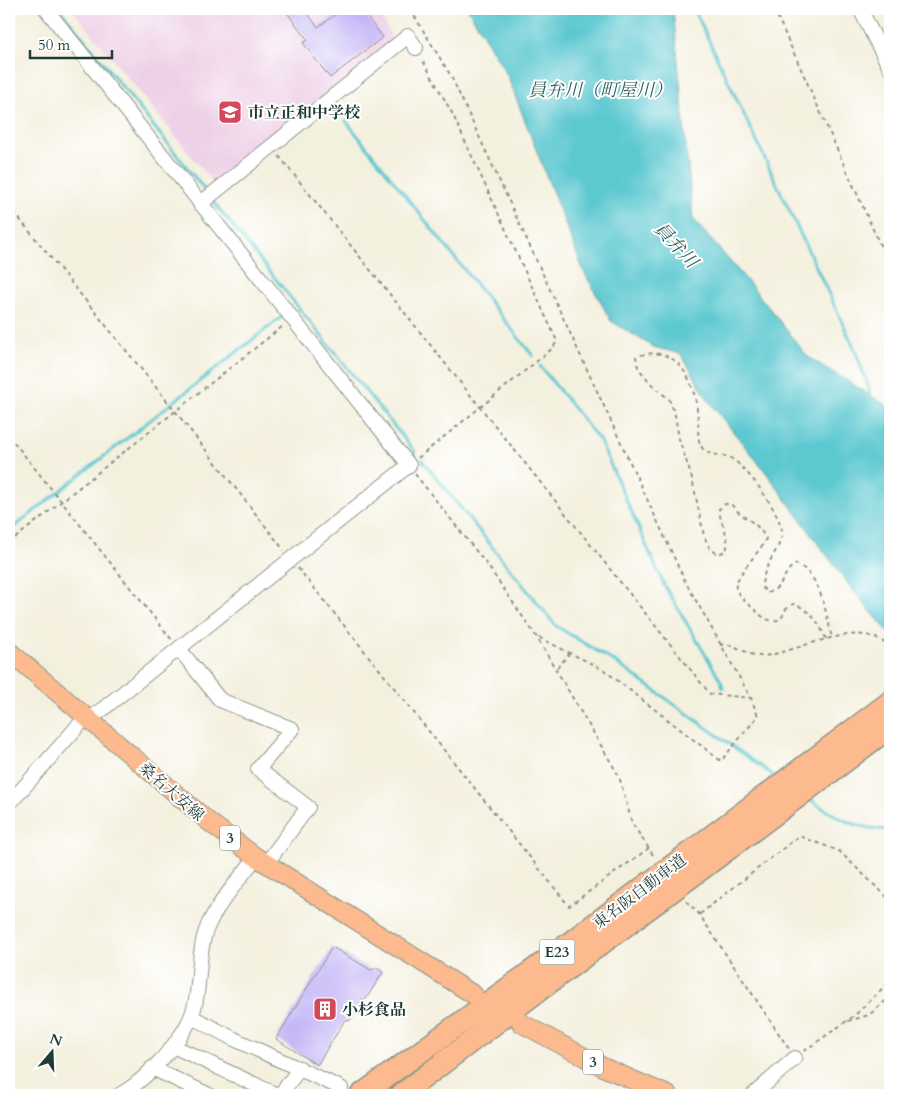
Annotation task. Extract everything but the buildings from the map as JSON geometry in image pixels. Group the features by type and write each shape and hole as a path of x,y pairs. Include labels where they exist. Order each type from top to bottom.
{"highway":[{"name":"東名阪自動車道","path":"401,1095 758,815 890,702"},
{"name":"東名阪自動車道","path":"361,1095 758,815 890,727"}],"main road":[{"name":"桑名大安線","path":"9,651 209,822 261,860 474,995"},
{"name":"3","path":"521,1023 605,1068 668,1095"}],"street":[{"path":"9,804 88,718 180,650 409,465 288,315 207,199 46,9"},
{"path":"860,9 890,68"},
{"path":"207,199 408,36 416,48"},
{"path":"119,1095 130,1090 173,1046 192,1016 204,936 212,919 261,860 308,808 258,769 292,729 220,700 180,650"},
{"path":"192,1016 234,1039 341,1088"},
{"path":"173,1046 278,1095 300,1068"},
{"path":"753,1095 795,1058"},
{"path":"152,1068 209,1095"}],"path":[{"path":"410,9 451,76 684,581 750,698 758,716 721,761 604,670 536,636"},
{"path":"774,9 890,267"},
{"path":"416,48 452,113 557,341 553,348 409,465 488,566 536,636 619,776 632,823 656,860"},
{"path":"271,146 710,694 750,698"},
{"path":"9,206 175,411 569,906 649,848"},
{"path":"9,543 175,411 288,315"},
{"path":"826,639 821,628 804,606 793,604 786,609 781,619 773,621 762,618 735,588 736,579 760,551 766,539 760,527 738,513 731,504 725,504 719,509 720,518 729,542 726,551 718,554 710,549 704,536 692,478 679,439 675,415 669,399 655,388 638,368 636,357 645,353 663,354 678,362 686,374 693,391 698,419 698,440 704,450 711,454 720,454 731,458 745,470 764,495 779,522 782,532 779,544 766,566 762,577 762,587 768,593 775,590 782,584 790,567 796,564 805,568 814,582 832,638"},
{"path":"9,436 180,650"},
{"path":"720,644 728,643 750,655 763,656 826,639 850,635 874,636 887,644 890,650"},
{"path":"556,669 570,653"},
{"path":"699,914 800,836 839,851 890,900"},
{"path":"684,900 699,914 795,1058 846,1022 890,980"},
{"path":"846,1022 869,1014 890,997"}],"shaded area":[{"name":"市立正和中学校","path":"72,9 378,9 393,40 215,185"}],"water":[{"name":"員弁川（町屋川）","path":"468,9 673,9 693,219 750,284 808,357 888,406 890,410 890,634 851,588 768,475 710,403 681,354 653,347 611,321 584,272 507,75"}],"waterway":[{"path":"60,9 208,194"},
{"path":"694,9 853,345 869,388 871,399"},
{"path":"346,121 533,356"},
{"path":"211,199 415,452"},
{"path":"9,531 284,315"},
{"path":"540,366 600,441 664,585 721,681 723,688"},
{"path":"422,460 556,626 615,662 777,778"},
{"path":"809,799 829,812 856,825 890,830"}],"place":[{"name":"市立正和中学校","path":"230,112"},
{"name":"小杉食品","path":"325,1009"}],"water label":[{"name":"員弁川","path":"676,245"}]}
